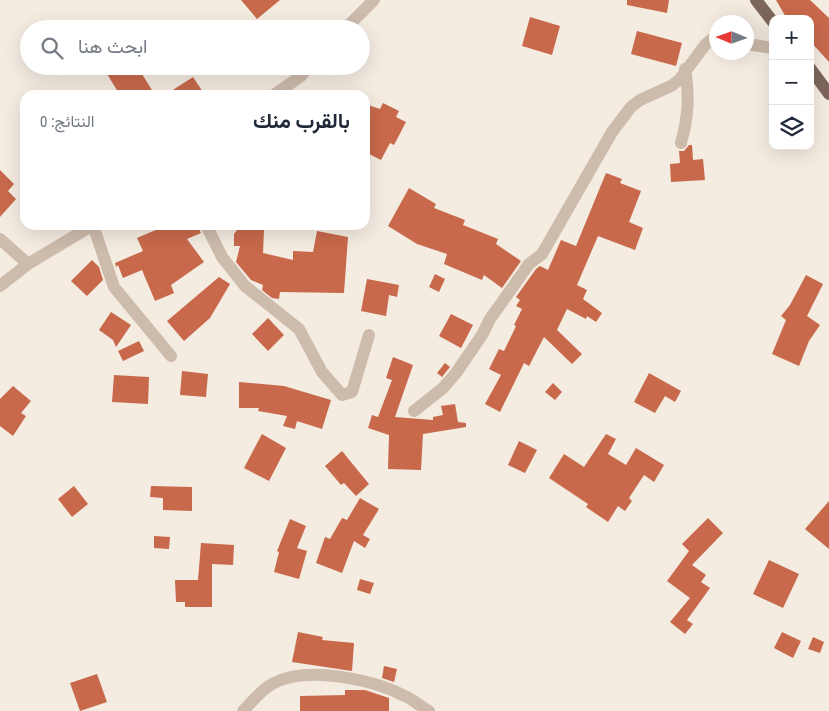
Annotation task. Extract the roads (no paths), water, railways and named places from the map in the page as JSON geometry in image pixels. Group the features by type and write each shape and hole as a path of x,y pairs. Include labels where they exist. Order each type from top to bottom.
{"main road":[{"path":"756,0 769,17"},
{"path":"814,73 829,94"}],"street":[{"path":"354,20 374,0"},
{"path":"414,411 443,388 456,373 495,311 529,264 542,254 612,132 631,107 640,100 671,86 679,80 685,69 709,42"},
{"path":"754,45 769,47"},
{"path":"681,143 688,118 689,90 685,69"},
{"path":"281,90 302,75"},
{"path":"0,286 28,264 85,230"},
{"path":"95,230 114,287 171,356"},
{"path":"208,230 222,257 244,286 299,329 322,372 342,395 352,392 369,335"},
{"path":"0,239 28,264"},
{"path":"244,711 270,685 286,678 308,676 340,676 387,688 408,697 429,711"}]}
